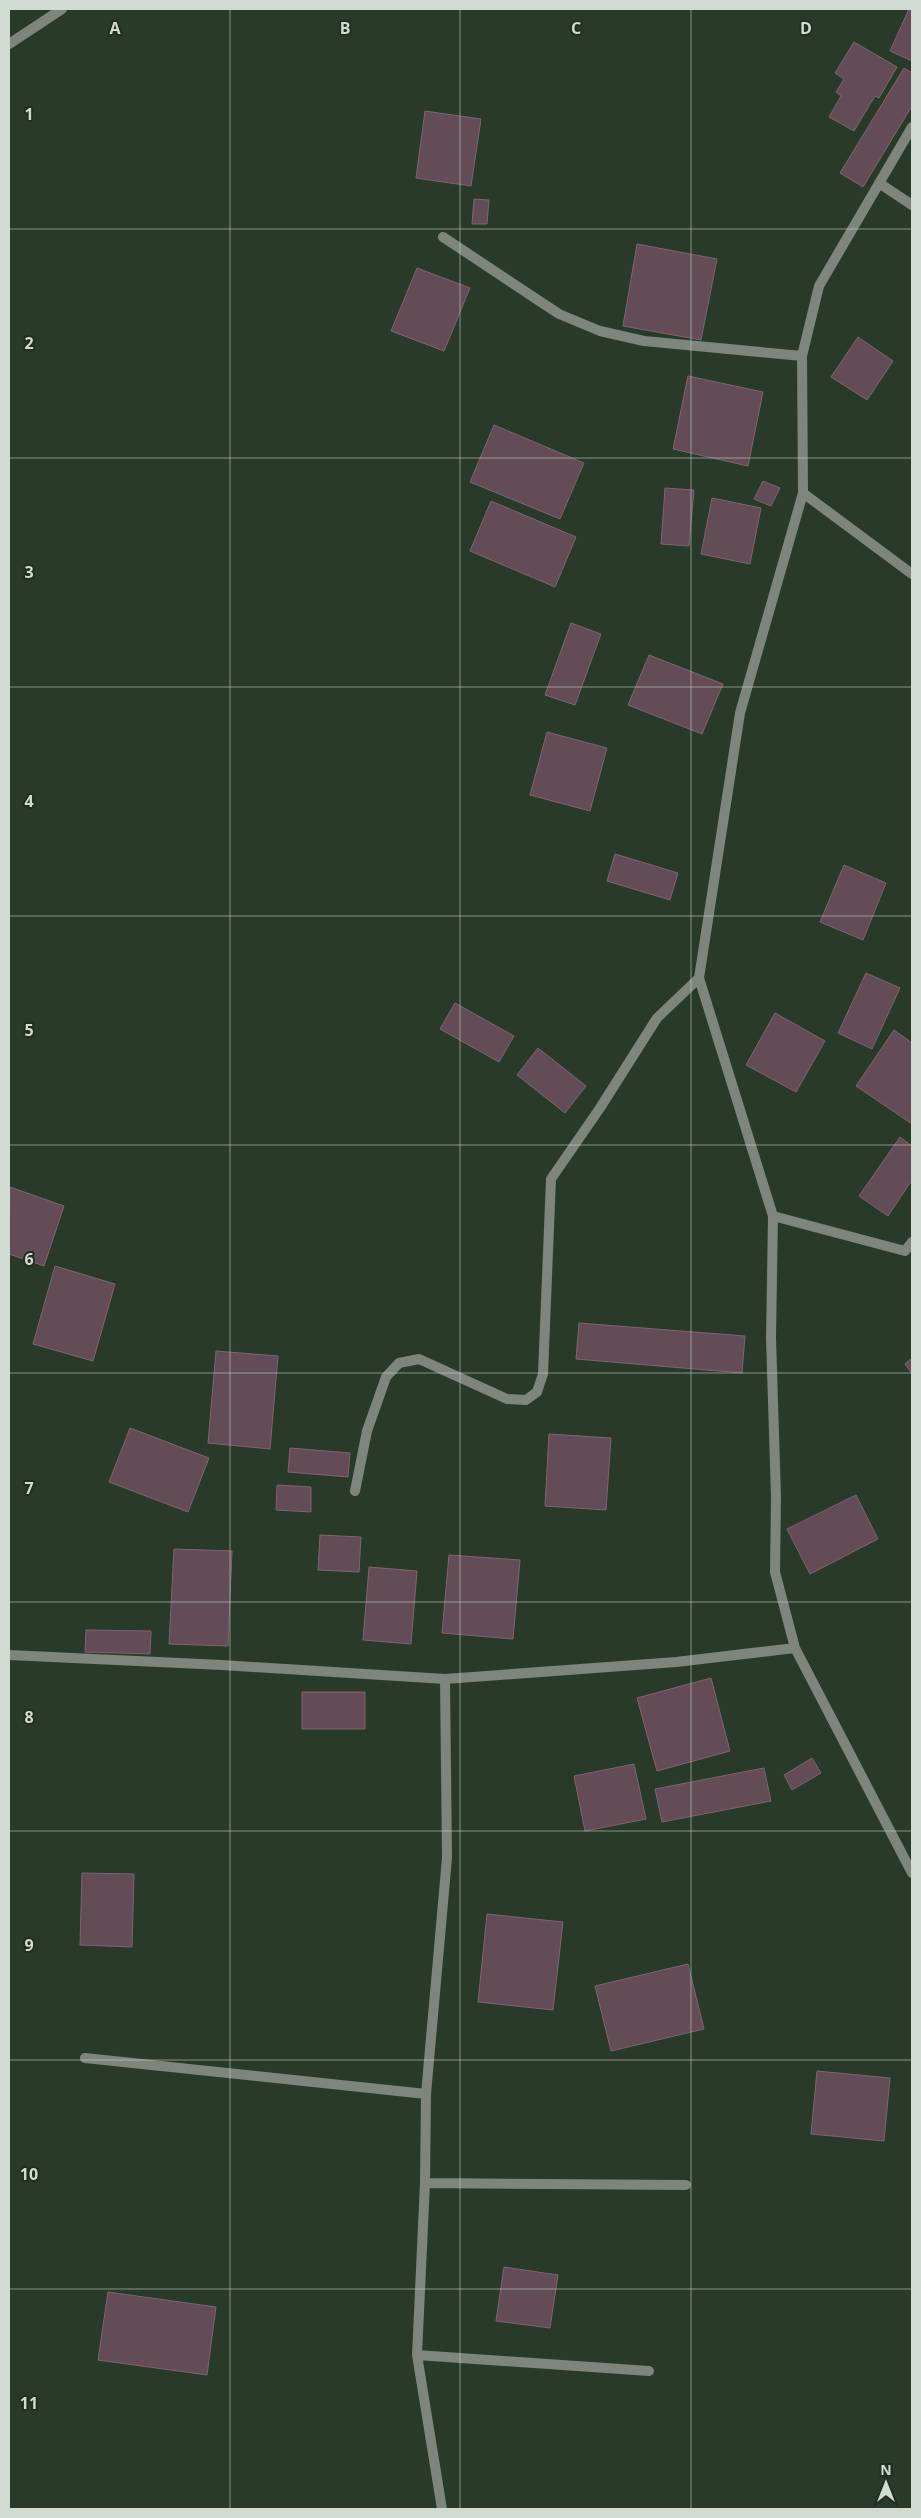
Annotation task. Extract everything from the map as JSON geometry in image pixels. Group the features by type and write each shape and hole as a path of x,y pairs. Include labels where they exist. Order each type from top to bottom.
{"street":[{"path":"9,44 62,9"},
{"path":"912,126 819,286 802,356 803,492 740,713 699,978 773,1216 771,1338 776,1497 775,1572 795,1648 912,1873"},
{"path":"879,183 912,205"},
{"path":"444,237 559,314 600,331 644,341 802,356"},
{"path":"803,492 912,574"},
{"path":"355,1491 367,1431 379,1395 386,1377 399,1363 419,1359 507,1399 526,1400 537,1392 543,1374 551,1180 600,1108 657,1018 699,978"},
{"path":"773,1216 909,1254 912,1242"},
{"path":"9,1655 222,1665 446,1679 676,1662 795,1648"},
{"path":"442,2509 417,2355 425,2183 426,2094 448,1858 446,1679"},
{"path":"85,2058 426,2094"},
{"path":"425,2183 686,2186"},
{"path":"417,2355 650,2371"}],"building":[{"path":"909,9 912,9 912,61 890,51"},
{"path":"854,42 897,67 879,98 875,96 854,131 829,117 841,96 836,92 844,79 835,73"},
{"path":"904,68 912,73 912,106 863,187 840,173"},
{"path":"425,111 481,119 471,186 416,178"},
{"path":"474,199 489,200 487,224 472,224"},
{"path":"637,244 717,259 701,340 623,326"},
{"path":"417,268 470,288 444,351 391,331"},
{"path":"858,337 893,361 867,400 831,377"},
{"path":"688,376 763,392 748,466 673,449"},
{"path":"494,425 584,463 560,519 470,482"},
{"path":"763,481 780,488 771,506 754,499"},
{"path":"665,488 694,490 689,546 661,544"},
{"path":"712,498 761,508 750,564 701,554"},
{"path":"491,501 576,537 555,587 470,551"},
{"path":"571,623 601,634 575,705 545,695"},
{"path":"649,655 723,684 702,734 628,705"},
{"path":"547,732 607,748 590,811 530,795"},
{"path":"615,854 678,873 670,900 607,881"},
{"path":"844,865 886,883 863,940 820,922"},
{"path":"866,973 900,988 872,1049 838,1033"},
{"path":"455,1003 514,1036 499,1062 440,1029"},
{"path":"775,1013 825,1041 796,1092 746,1065"},
{"path":"894,1030 912,1043 912,1124 856,1086"},
{"path":"538,1048 586,1086 565,1113 517,1075"},
{"path":"900,1137 912,1146 912,1180 888,1216 859,1196"},
{"path":"10,1187 64,1206 44,1266 9,1254"},
{"path":"55,1266 115,1284 93,1361 33,1344"},
{"path":"579,1323 745,1336 742,1373 576,1359"},
{"path":"216,1351 278,1356 270,1449 208,1443"},
{"path":"912,1358 912,1374 905,1364"},
{"path":"130,1428 209,1458 188,1512 109,1482"},
{"path":"549,1434 611,1438 606,1510 545,1506"},
{"path":"290,1448 350,1453 348,1477 288,1472"},
{"path":"277,1485 311,1487 311,1512 276,1510"},
{"path":"856,1495 878,1539 810,1574 787,1529"},
{"path":"320,1535 361,1537 359,1572 318,1570"},
{"path":"174,1549 232,1551 228,1646 169,1644"},
{"path":"449,1555 520,1560 513,1639 442,1633"},
{"path":"369,1567 417,1571 411,1644 363,1640"},
{"path":"86,1630 151,1631 150,1654 85,1652"},
{"path":"711,1678 730,1751 657,1771 637,1698"},
{"path":"302,1692 365,1692 365,1729 302,1729"},
{"path":"812,1758 821,1773 792,1790 784,1775"},
{"path":"634,1764 646,1819 585,1831 574,1776"},
{"path":"764,1768 771,1801 662,1822 655,1789"},
{"path":"82,1873 134,1874 132,1947 80,1945"},
{"path":"487,1914 563,1922 553,2010 478,2002"},
{"path":"688,1964 704,2029 611,2051 595,1986"},
{"path":"817,2071 890,2078 884,2141 811,2134"},
{"path":"504,2267 558,2275 550,2328 496,2321"},
{"path":"108,2292 216,2307 207,2375 98,2360"}]}
